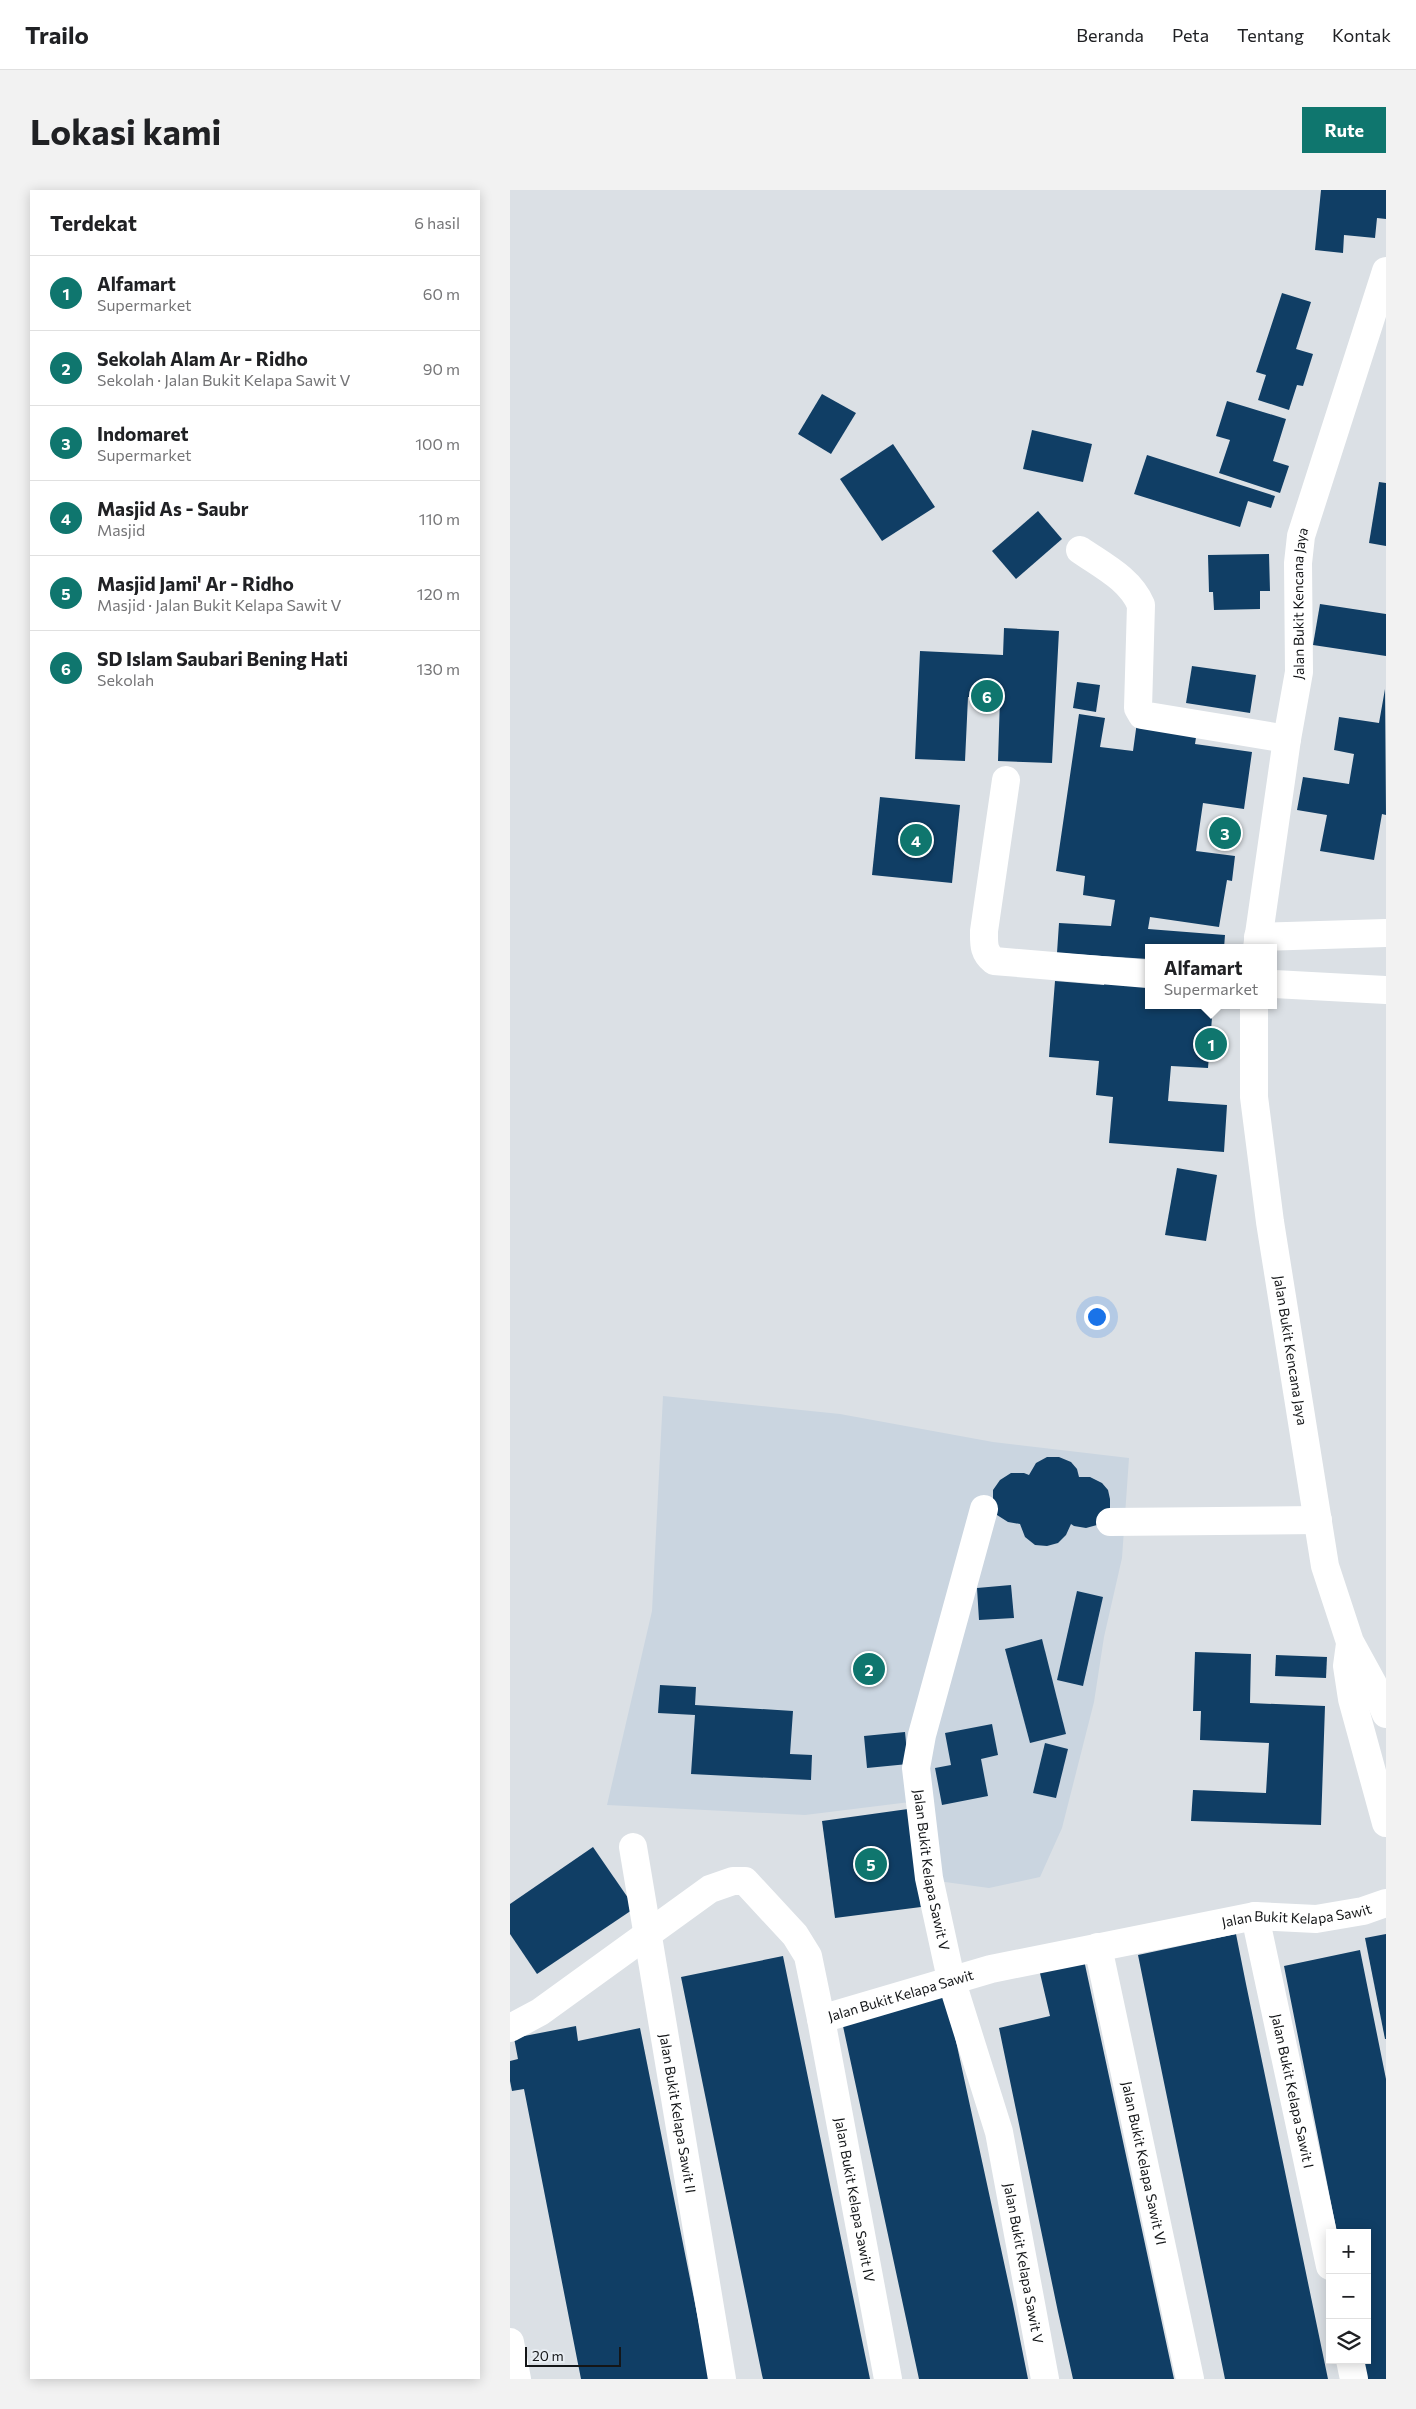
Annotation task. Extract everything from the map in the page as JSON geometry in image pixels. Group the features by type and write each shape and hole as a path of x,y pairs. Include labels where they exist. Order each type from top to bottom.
{"street":[{"name":"Jalan Bukit Kencana Jaya","path":"1257,942 1287,739 1299,672 1298,563 1301,536 1384,281"},
{"path":"1080,550 1128,583 1136,593 1141,606 1138,708 1142,715 1287,739"},
{"path":"1006,780 984,930 984,947 988,956 994,962 1145,974"},
{"path":"1257,942 1386,934"},
{"path":"1277,984 1386,990"},
{"name":"Jalan Bukit Kencana Jaya","path":"1254,1009 1254,1097 1270,1222 1325,1566 1350,1642 1380,1686 1386,1714"},
{"name":"Jalan Bukit Kelapa Sawit V","path":"984,1508 922,1735 916,1768 929,1878 951,1979 999,2132 1045,2379"},
{"path":"1110,1522 1318,1520"},
{"path":"1350,1642 1347,1666 1352,1699 1386,1823"},
{"name":"Jalan Bukit Kelapa Sawit II","path":"633,1847 722,2379"},
{"name":"Jalan Bukit Kelapa Sawit","path":"510,2028 540,2012 710,1889 733,1881 745,1881 796,1935 808,1956 821,2019 951,1979 1098,1947 1255,1916 1316,1919 1363,1911 1386,1903"},
{"name":"Jalan Bukit Kelapa Sawit I","path":"1255,1916 1326,2247"},
{"name":"Jalan Bukit Kelapa Sawit VI","path":"1098,1947 1190,2379"},
{"name":"Jalan Bukit Kelapa Sawit IV","path":"821,2019 888,2379"},
{"path":"510,2342 517,2379"},
{"path":"1351,2364 1354,2379"}],"shaded area":[{"path":"663,1396 840,1414 993,1442 1129,1458 1122,1558 1104,1637 1094,1702 1062,1828 1040,1877 989,1888 923,1879 910,1802 805,1815 607,1805 652,1611"}],"building":[{"path":"1321,190 1386,190 1386,219 1377,218 1375,238 1344,235 1343,253 1315,250"},
{"path":"1282,293 1311,302 1296,349 1313,354 1303,386 1297,385 1289,410 1258,400 1266,375 1256,372"},
{"path":"822,394 856,413 831,454 798,434"},
{"path":"1227,401 1286,419 1273,461 1289,466 1280,493 1219,473 1230,440 1216,436"},
{"path":"1032,430 1092,444 1083,482 1023,469"},
{"path":"893,444 935,507 882,541 840,479"},
{"path":"1147,455 1275,496 1271,508 1248,501 1240,527 1134,494"},
{"path":"1379,482 1386,483 1386,546 1369,543"},
{"path":"1038,511 1062,539 1016,579 992,551"},
{"path":"1269,554 1270,591 1260,591 1260,609 1214,610 1213,592 1209,592 1208,555"},
{"path":"1320,604 1386,614 1386,656 1313,645"},
{"path":"1004,628 1059,631 1052,763 998,761 1000,698 968,697 965,761 915,759 920,651 1003,655"},
{"path":"1192,666 1256,675 1250,713 1186,703"},
{"path":"1077,682 1100,685 1096,712 1073,708"},
{"path":"1385,689 1386,815 1382,814 1374,860 1320,851 1327,815 1297,810 1303,777 1349,784 1354,754 1334,750 1339,717 1379,723"},
{"path":"1079,714 1105,718 1100,747 1133,751 1137,722 1197,731 1195,744 1252,752 1244,809 1203,803 1196,851 1235,856 1232,881 1227,880 1219,927 1150,917 1148,929 1225,935 1224,944 1145,944 1145,959 1057,953 1059,923 1111,926 1115,900 1083,895 1085,876 1056,871"},
{"path":"880,797 960,805 952,883 872,875"},
{"path":"1106,976 1145,979 1145,1009 1213,1009 1208,1068 1171,1066 1168,1101 1227,1105 1224,1152 1109,1143 1113,1097 1096,1095 1099,1061 1049,1057 1055,981 1104,985"},
{"path":"1177,1168 1217,1175 1206,1241 1165,1235"},
{"path":"1047,1457 1059,1457 1071,1462 1077,1469 1079,1477 1090,1477 1102,1483 1108,1490 1110,1509 1097,1525 1086,1528 1071,1524 1066,1535 1058,1543 1047,1546 1035,1545 1025,1537 1020,1524 1008,1522 997,1515 993,1503 993,1490 1000,1480 1011,1473 1029,1475 1036,1463"},
{"path":"1011,1585 1014,1618 979,1620 977,1588"},
{"path":"1077,1591 1103,1597 1083,1686 1057,1680"},
{"path":"1042,1639 1066,1734 1030,1743 1005,1649"},
{"path":"1195,1652 1251,1654 1250,1703 1325,1706 1321,1825 1191,1821 1193,1790 1266,1793 1269,1743 1200,1740 1201,1711 1193,1711"},
{"path":"1276,1655 1327,1657 1326,1678 1275,1676"},
{"path":"660,1685 696,1687 695,1705 793,1711 790,1754 812,1755 811,1780 691,1774 695,1715 658,1713"},
{"path":"992,1724 998,1755 981,1759 988,1796 942,1805 935,1768 951,1765 945,1733"},
{"path":"905,1732 908,1764 867,1768 864,1736"},
{"path":"1045,1743 1068,1749 1056,1798 1033,1793"},
{"path":"908,1809 921,1907 835,1918 822,1821"},
{"path":"593,1847 635,1908 537,1974 510,1934 510,1904"},
{"path":"1236,1934 1328,2379 1225,2379 1138,1955"},
{"path":"1386,1934 1386,2039 1385,2039 1365,1938"},
{"path":"1360,1950 1386,2079 1386,2379 1367,2379 1364,2364 1371,2364 1371,2229 1336,2229 1284,1966"},
{"path":"783,1956 870,2379 763,2379 762,2375 681,1977"},
{"path":"1084,1960 1174,2379 1073,2379 1058,2312 999,2028 1050,2016 1039,1969"},
{"path":"946,1995 1028,2379 919,2379 841,2017"},
{"path":"576,2026 578,2041 640,2028 710,2379 581,2379 524,2089 512,2091 510,2081 510,2061 518,2059 514,2038"}],"place":[{"name":"SD Islam Saubari Bening Hati","path":"987,696"},
{"name":"Indomaret","path":"1225,833"},
{"name":"Masjid As - Saubr","path":"916,840"},
{"name":"Alfamart","path":"1211,1044"},
{"name":"Sekolah Alam Ar - Ridho","path":"869,1669"},
{"name":"Masjid Jami' Ar - Ridho","path":"871,1864"}]}
